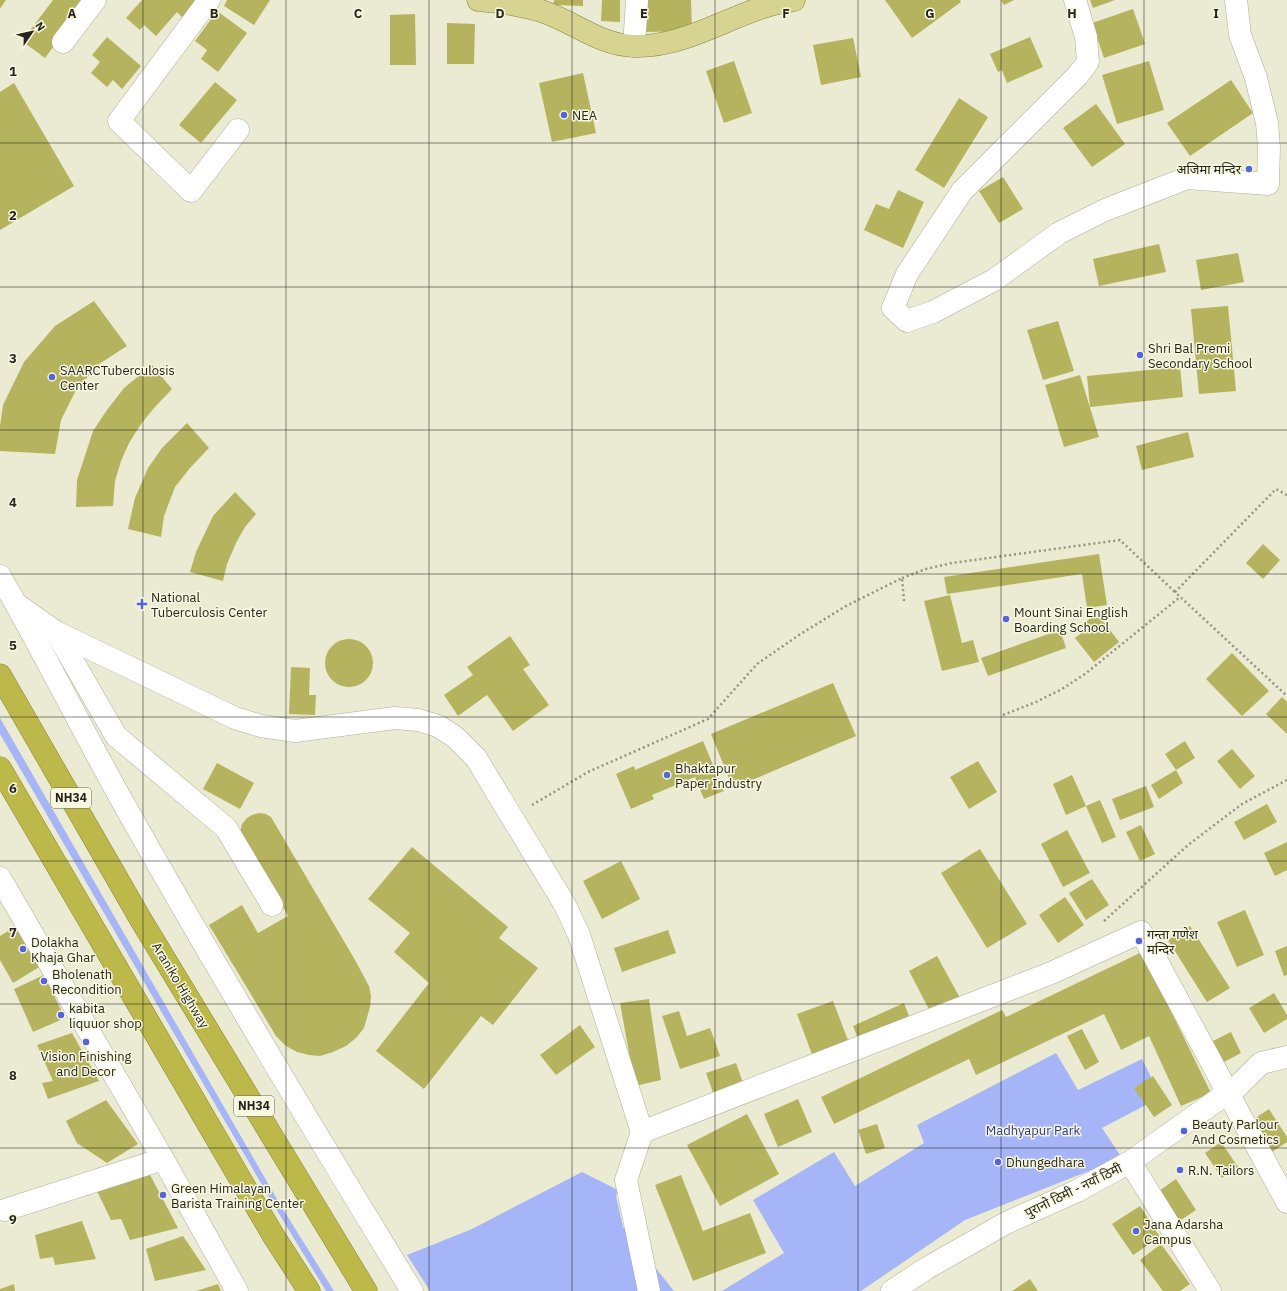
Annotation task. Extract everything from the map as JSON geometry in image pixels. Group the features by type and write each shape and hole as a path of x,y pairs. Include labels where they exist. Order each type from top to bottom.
{"highway":[{"name":"Araniko Highway","path":"0,675 141,920 366,1291"},
{"path":"0,768 273,1235 309,1291"}],"main road":[{"path":"478,0 507,3 544,12 568,22 603,41 634,46 670,43 768,5 794,0"}],"street":[{"path":"63,42 95,0"},
{"path":"209,0 119,121 191,191 238,130"},
{"path":"634,46 637,0"},
{"path":"1076,0 1086,37 1088,62 1078,76 962,192 906,274 893,308 907,322 933,312 994,280 1059,233 1105,210 1187,178 1268,184 1269,147 1267,123 1256,78 1240,35 1236,0"},
{"path":"0,576 124,805 176,896 311,1126 412,1291"},
{"path":"16,604 56,632 235,718 261,726 295,731 395,718 418,720 438,726 455,737 476,758 565,905 579,935 642,1132 626,1180 649,1291"},
{"path":"56,632 116,736 226,828 272,905"},
{"path":"0,878 163,1159 237,1291"},
{"path":"642,1132 1051,973 1141,932 1227,1094 1287,1202"},
{"name":"पुरानो ठिमी - नयाँ ठिमी","path":"892,1291 927,1268 1006,1223 1077,1191 1130,1162 1234,1090 1261,1063 1287,1057"},
{"path":"5,1210 163,1159"},
{"path":"1130,1162 1210,1291"}],"path":[{"path":"1175,592 1276,489 1287,495"},
{"path":"512,818 588,772 708,719 757,664 799,635 846,606 902,578 926,569 952,563 1120,540 1287,696"},
{"path":"902,578 904,601"},
{"path":"1003,714 1062,689 1085,674 1180,597"},
{"path":"1100,924 1188,845 1242,804 1287,780"}],"green space":[{"path":"0,718 281,1206 334,1291 326,1291 276,1209 0,734"},
{"name":"Madhyapur Park","path":"1056,1053 1078,1090 1142,1059 1161,1097 1102,1128 1122,1158 965,1220 861,1291 722,1291 784,1253 753,1200 834,1152 855,1186 924,1143 917,1125"},
{"path":"582,1172 618,1190 616,1196 623,1227 674,1291 430,1291 407,1255 472,1229"}],"building":[{"path":"0,0 6,0 0,9"},
{"path":"53,0 88,0 45,58 22,41"},
{"path":"142,0 197,0 182,17 177,12 156,36 144,25 140,30 126,18"},
{"path":"227,0 270,0 254,25 224,6"},
{"path":"554,0 583,0 583,6 553,5"},
{"path":"602,0 620,0 620,22 601,21"},
{"path":"645,0 691,0 692,31 645,32"},
{"path":"885,0 960,0 961,2 912,38"},
{"path":"1001,0 1014,0 1004,5"},
{"path":"1090,0 1115,0 1093,8"},
{"path":"1133,9 1145,44 1104,58 1092,23"},
{"path":"217,11 247,33 218,72 201,59 207,50 195,41"},
{"path":"415,14 416,65 390,65 390,15"},
{"path":"447,23 475,24 474,64 447,64"},
{"path":"107,37 141,66 122,89 113,80 107,87 91,73 100,62 92,55"},
{"path":"1030,37 1043,67 1007,83 1002,70 998,72 990,54"},
{"path":"853,38 861,77 821,85 813,45"},
{"path":"734,61 752,113 724,123 706,71"},
{"path":"1149,61 1164,110 1117,124 1102,75"},
{"path":"583,73 596,133 552,142 539,83"},
{"path":"1231,80 1253,113 1190,156 1167,123"},
{"path":"215,82 237,100 201,143 179,125"},
{"path":"14,83 74,186 0,230 0,92"},
{"path":"959,98 988,117 944,188 915,170"},
{"path":"1096,104 1125,144 1092,167 1063,128"},
{"path":"1003,177 1023,209 999,223 979,191"},
{"path":"898,190 924,202 903,248 864,230 876,204 889,209"},
{"path":"1159,244 1166,272 1099,286 1093,259"},
{"path":"1238,253 1244,282 1201,290 1196,260"},
{"name":"SAARCTuberculosis Center","path":"94,301 127,346 99,364 76,390 61,420 55,454 0,451 0,426 3,405 24,362 55,326"},
{"path":"1228,306 1236,391 1199,394 1191,309"},
{"path":"1058,321 1074,371 1043,380 1027,330"},
{"path":"152,365 172,389 141,424 129,443 121,461 115,481 113,506 76,507 77,480 93,431 124,388"},
{"path":"1180,367 1183,397 1090,407 1087,376"},
{"path":"1080,375 1099,437 1064,447 1045,385"},
{"path":"187,423 209,448 175,487 164,516 161,537 128,529 135,498 148,468 162,448"},
{"path":"1188,432 1194,457 1142,470 1136,446"},
{"path":"235,492 256,514 245,527 236,543 227,564 223,581 190,572 196,552 213,516"},
{"path":"1263,544 1280,560 1263,579 1246,563"},
{"path":"1099,554 1107,605 1087,608 1082,574 947,594 944,577"},
{"path":"950,595 962,643 973,640 979,662 942,671 924,601"},
{"path":"1097,613 1119,642 1094,662 1075,638 1083,632 1079,627"},
{"path":"1060,630 1066,648 988,676 981,658"},
{"path":"510,636 530,665 523,669 549,705 513,731 487,695 458,716 444,695 473,675 467,667"},
{"path":"344,639 354,639 366,646 373,658 373,668 366,680 354,687 344,687 336,683 329,676 325,668 325,658 329,650 336,643"},
{"path":"1232,653 1269,691 1242,716 1206,679"},
{"path":"291,667 310,668 309,695 316,695 315,715 289,714"},
{"path":"833,683 856,736 733,788 711,734"},
{"path":"1282,697 1287,702 1287,734 1266,714"},
{"name":"Bhaktapur Paper Industry","path":"703,741 724,791 704,799 695,777 652,795 654,799 631,809 616,774 634,766 635,770"},
{"path":"1185,741 1195,758 1176,770 1165,754"},
{"path":"1232,749 1255,776 1240,789 1217,761"},
{"path":"978,761 997,792 969,809 950,777"},
{"path":"217,763 254,783 240,809 203,789"},
{"path":"1176,770 1183,783 1159,799 1151,785"},
{"path":"1072,775 1086,806 1066,815 1053,784"},
{"path":"1146,786 1154,807 1120,820 1112,799"},
{"path":"1100,800 1116,837 1102,843 1086,806"},
{"path":"1267,804 1277,822 1244,840 1234,822"},
{"path":"259,813 266,814 271,817 369,986 371,996 370,1007 364,1028 356,1038 346,1046 320,1056 297,1052 286,1046 276,1036 209,925 242,905 258,933 288,916 240,833 242,824 247,818"},
{"path":"1141,825 1155,854 1140,861 1126,832"},
{"path":"1067,830 1090,873 1063,887 1041,844"},
{"path":"1287,842 1287,870 1275,876 1264,853"},
{"path":"412,847 508,927 499,938 538,968 493,1025 481,1016 424,1089 376,1051 429,983 394,952 410,933 368,899"},
{"path":"980,849 1027,924 987,948 941,873"},
{"path":"621,861 640,899 602,919 583,881"},
{"path":"1092,879 1109,905 1086,920 1069,893"},
{"path":"1065,897 1084,925 1058,943 1039,915"},
{"path":"1245,910 1264,955 1237,967 1217,922"},
{"path":"18,925 41,966 13,983 0,960 0,936"},
{"path":"1190,926 1230,988 1207,1002 1168,940"},
{"path":"668,930 676,953 622,972 614,948"},
{"path":"1287,946 1287,975 1284,976 1275,951"},
{"path":"1142,952 1211,1093 1181,1106 1149,1036 1121,1050 1104,1014 976,1075 969,1059 834,1124 821,1097 1002,1010 1006,1017"},
{"path":"937,956 960,998 931,1013 909,971"},
{"path":"44,975 65,1018 33,1032 14,989"},
{"path":"1274,993 1287,1015 1287,1019 1264,1033 1249,1008"},
{"path":"649,999 661,1080 635,1086 620,1003"},
{"path":"833,1001 849,1043 813,1057 797,1014"},
{"path":"904,1003 912,1024 861,1046 853,1026"},
{"path":"679,1011 687,1036 710,1028 720,1056 680,1069 662,1016"},
{"path":"580,1025 595,1047 556,1075 540,1055"},
{"path":"1082,1029 1099,1062 1085,1070 1067,1036"},
{"path":"1231,1032 1241,1053 1224,1062 1213,1041"},
{"path":"72,1033 99,1081 48,1099 42,1083 53,1081 37,1045"},
{"path":"736,1063 744,1086 715,1098 706,1073"},
{"path":"1153,1076 1172,1105 1154,1117 1134,1088"},
{"path":"798,1099 812,1132 778,1147 764,1114"},
{"path":"106,1100 138,1144 107,1163 77,1143 66,1121"},
{"path":"1269,1109 1287,1137 1287,1142 1269,1154 1248,1123"},
{"path":"747,1114 779,1174 720,1206 687,1145"},
{"path":"877,1124 885,1148 866,1154 858,1130"},
{"path":"1221,1142 1238,1167 1222,1178 1205,1153"},
{"path":"148,1171 178,1228 130,1240 121,1219 111,1220 96,1189"},
{"path":"681,1175 703,1231 750,1213 766,1253 693,1281 655,1185"},
{"path":"1176,1179 1196,1210 1172,1226 1152,1196"},
{"name":"Jana Adarsha Campus","path":"1140,1206 1160,1237 1133,1255 1112,1224"},
{"path":"82,1221 96,1259 55,1265 53,1257 40,1259 35,1235"},
{"path":"183,1236 206,1270 155,1281 146,1249"},
{"path":"1161,1244 1190,1284 1180,1291 1163,1291 1140,1260"},
{"path":"1030,1279 1038,1291 1012,1291"},
{"path":"14,1284 15,1291 0,1291 0,1289"},
{"path":"218,1284 221,1291 196,1291"}],"place":[{"name":"NEA","path":"564,115"},
{"name":"अजिमा मन्दिर","path":"1249,169"},
{"name":"Shri Bal Premi Secondary School","path":"1140,355"},
{"name":"SAARCTuberculosis Center","path":"52,377"},
{"name":"National Tuberculosis Center","path":"142,604"},
{"name":"Mount Sinai English Boarding School","path":"1006,619"},
{"name":"Bhaktapur Paper Industry","path":"667,775"},
{"name":"गन्ता गणेश मन्दिर","path":"1139,941"},
{"name":"Dolakha Khaja Ghar","path":"23,949"},
{"name":"Bholenath Recondition","path":"44,981"},
{"name":"kabita liquuor shop","path":"61,1015"},
{"name":"Vision Finishing and Decor","path":"86,1042"},
{"name":"Beauty Parlour And Cosmetics","path":"1184,1131"},
{"name":"Dhungedhara","path":"998,1162"},
{"name":"R.N. Tailors","path":"1180,1170"},
{"name":"Green Himalayan Barista Training Center","path":"163,1195"},
{"name":"Jana Adarsha Campus","path":"1136,1231"}]}
